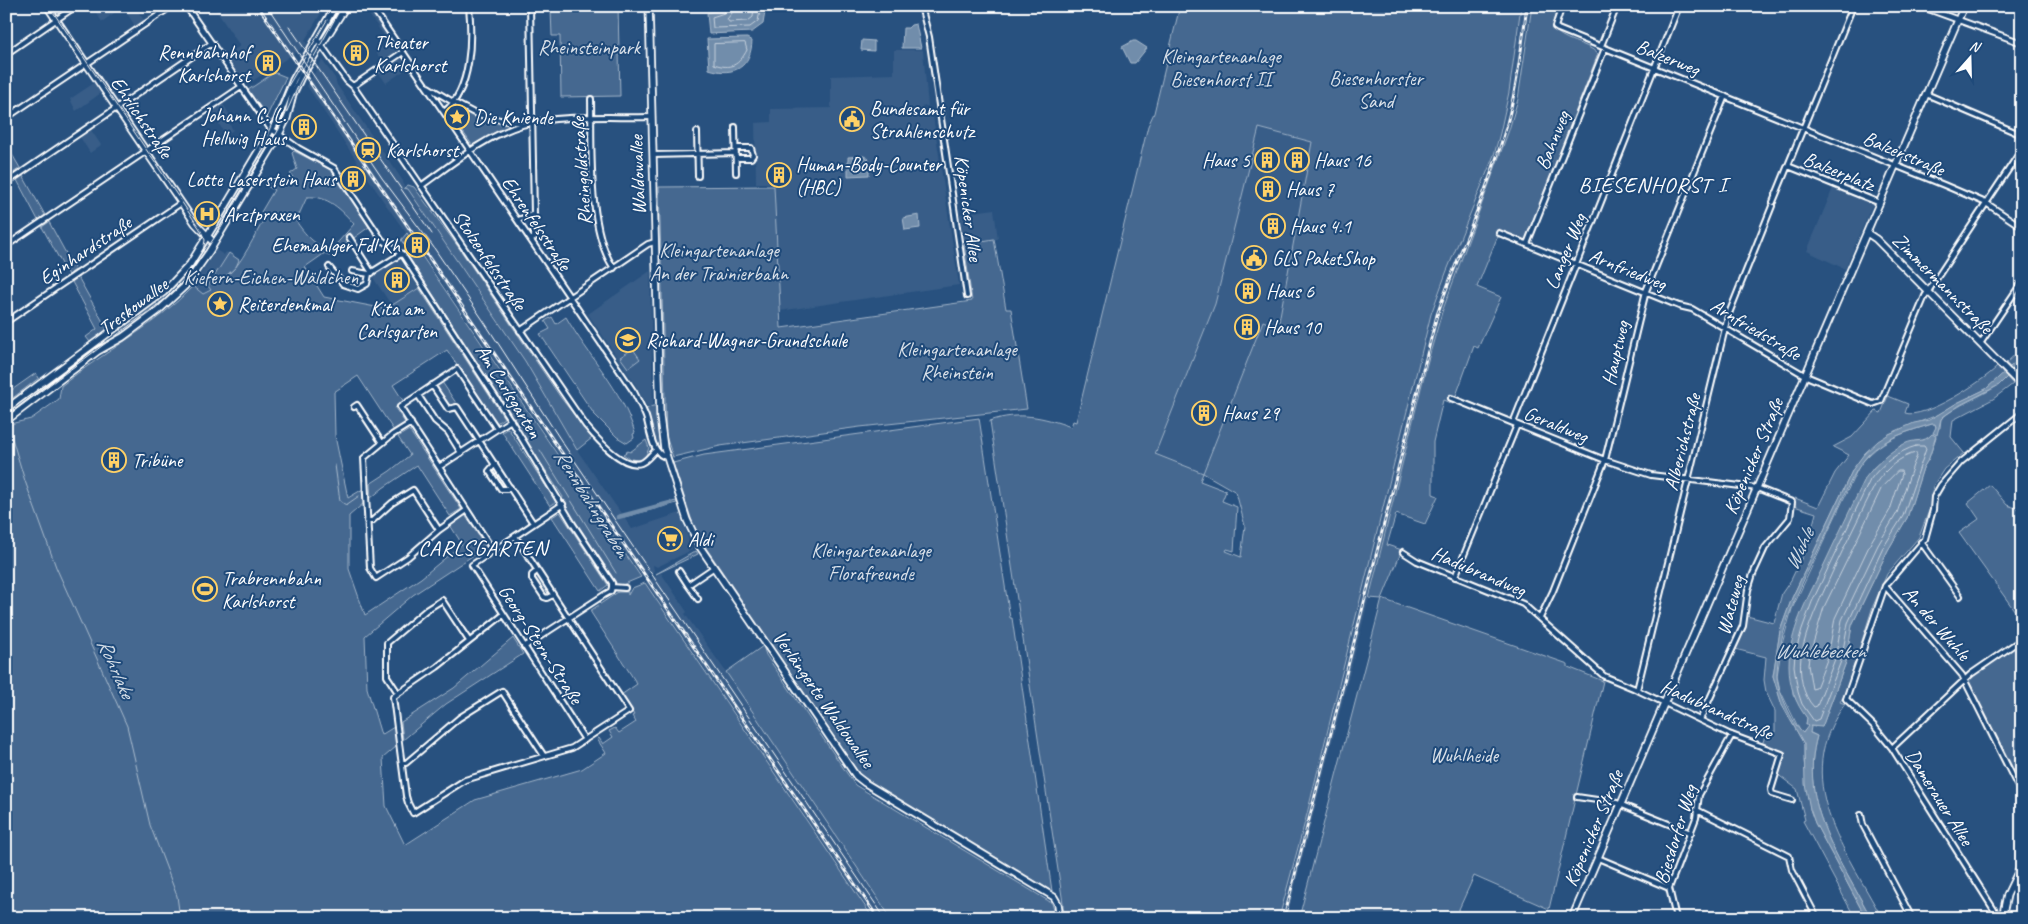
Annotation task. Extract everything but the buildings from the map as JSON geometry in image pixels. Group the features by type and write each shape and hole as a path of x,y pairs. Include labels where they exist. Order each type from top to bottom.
{"main road":[{"name":"Ehrlichstraße","path":"47,6 194,223 214,243"},
{"name":"Treskowallee","path":"6,409 164,292 186,269 271,130 280,114 293,80 334,6"},
{"name":"Waldowallee","path":"649,6 660,417 662,436 668,459"},
{"name":"Köpenicker Straße","path":"1572,918 1757,488 1808,377 1895,166 1964,6"},
{"name":"Treskowallee","path":"6,421 98,351 123,337 169,302 190,280 279,135 297,85 344,9"},
{"name":"Zimmermannstraße","path":"1867,233 1876,238 2022,386"},
{"name":"Verlängerte Waldowallee","path":"668,459 691,530 700,547 859,779 1048,894 1058,904 1060,918"},
{"path":"2002,917 2007,895 2022,864"}],"street":[{"path":"6,54 76,6"},
{"path":"6,118 172,6"},
{"path":"186,6 271,130 279,135"},
{"path":"334,6 344,9"},
{"path":"444,112 453,102 463,82 469,62 469,6"},
{"path":"530,6 534,214 534,238 531,240"},
{"name":"Köpenicker Allee","path":"921,6 930,43 967,296"},
{"name":"Balzerweg","path":"1562,6 1555,27 1770,114"},
{"name":"Bahnweg","path":"1527,244 1617,6"},
{"name":"Langer Weg","path":"1455,577 1678,6"},
{"name":"Alberichstraße","path":"1637,690 1730,311 1854,6"},
{"path":"1920,6 2022,43"},
{"name":"Ehrenfelsstraße","path":"373,8 634,392 644,413 656,450"},
{"name":"Stolzenfelsstraße","path":"317,39 347,81 353,86 586,426 607,448 632,464 644,461 656,450"},
{"path":"6,183 212,43"},
{"path":"353,86 403,52"},
{"path":"6,246 241,86"},
{"path":"427,86 453,102 481,115 520,123 521,126"},
{"path":"1926,94 2022,135"},
{"name":"Hauptweg","path":"1540,618 1553,591 1605,460 1646,291 1725,96"},
{"name":"Rheingoldstraße","path":"591,99 595,204 602,242 614,268"},
{"name":"Balzerstraße","path":"1770,114 1986,204 2022,227"},
{"path":"421,186 488,140 521,126 559,119 651,117"},
{"path":"735,126 736,174"},
{"path":"697,132 698,176"},
{"name":"Am Carlsgarten","path":"279,135 334,168 382,240 401,254 511,420 573,524 612,583 612,587"},
{"path":"1928,292 2022,149"},
{"path":"653,155 736,153"},
{"name":"Balzerplatz","path":"1788,166 1880,203"},
{"name":"Eginhardstraße","path":"6,322 181,203"},
{"path":"518,220 534,214"},
{"name":"Arnfriedweg","path":"1499,233 1679,306 1692,308"},
{"path":"348,237 371,274"},
{"path":"520,331 648,244 655,242"},
{"path":"329,266 341,282 355,289 365,286 371,274 401,254"},
{"path":"352,271 371,274"},
{"path":"1980,344 2022,282"},
{"name":"Arnfriedstraße","path":"1692,308 1808,377 1869,404 1881,401 1928,292"},
{"path":"497,429 458,369 400,407 493,550 562,504"},
{"path":"432,385 448,409 457,407 534,524"},
{"path":"418,395 436,421 448,432 461,453"},
{"name":"Geraldweg","path":"1451,398 1605,460 1651,475 1757,488 1792,502"},
{"path":"354,407 357,405 382,443"},
{"name":"An der Wuhle","path":"1846,699 1885,586 1925,539 1934,497 1949,474 2022,413"},
{"path":"439,467 511,420"},
{"path":"410,423 364,458 370,568 376,578 408,557 439,530 467,510"},
{"path":"656,450 668,459"},
{"path":"495,464 489,472 504,490 510,487"},
{"path":"367,521 372,521 392,503 413,490 439,530"},
{"name":"Wateweg","path":"1700,720 1743,626 1748,590 1753,574 1766,548 1790,518 1792,502"},
{"path":"503,614 437,667 392,698 408,803 413,813 465,780 572,748 629,711 514,536"},
{"name":"An der Wuhle","path":"1921,542 1960,596"},
{"name":"Georg-Stern-Straße","path":"493,550 472,565 585,740"},
{"name":"Hadubrandweg","path":"1403,552 1417,562 1523,604 1586,661"},
{"path":"688,585 714,568"},
{"path":"538,571 532,575 532,578 544,597 547,598 553,595"},
{"path":"679,571 698,599"},
{"name":"An der Wuhle","path":"1885,586 1962,675 2022,795"},
{"path":"524,647 611,590 612,587 625,588"},
{"path":"398,693 387,676 387,643 426,610 442,600 469,641"},
{"path":"1892,748 1964,680 2022,639"},
{"name":"Hadubrandstraße","path":"1586,661 1604,676 1732,735 1782,754 1771,790 1772,794 1792,800"},
{"path":"402,763 406,763 460,718 502,691 544,756"},
{"name":"Damerauer Allee","path":"1846,699 1874,726 1892,748 1996,914 2002,917"},
{"name":"Biesdorfer Weg","path":"1676,918 1670,888 1690,833 1697,810 1699,795 1732,735"},
{"path":"1577,796 1621,804 1690,833"},
{"path":"1697,810 1790,858 1792,870 1816,918"},
{"path":"1861,815 1863,825 1912,918"},
{"path":"1598,858 1670,888"}],"shaded area":[{"path":"92,6 122,6 122,7 102,22"},
{"path":"134,6 144,20 135,26 123,7"},
{"path":"213,6 324,6 324,8 305,40 307,45 245,86 225,56 240,46"},
{"path":"363,6 368,6 392,39 388,41"},
{"path":"1521,6 1532,6 1513,116 1501,157 1442,312 1427,364 1287,918 1279,918 1306,818 1431,314 1494,155 1500,133 1509,92"},
{"path":"390,42 396,52 382,61 375,51"},
{"path":"894,50 923,50 928,106 923,106 921,109 923,115 933,116 959,285 779,311 773,183 756,183 755,123 771,122 771,109 831,108 831,76 894,74"},
{"path":"400,57 408,68 386,83 378,72"},
{"path":"322,60 403,181 404,188 408,189 525,361 577,450 632,529 680,513 692,550 657,567 653,565 654,571 642,577 441,282 384,202 307,86"},
{"path":"94,83 101,93 76,111 70,99"},
{"path":"223,104 231,117 227,120 233,130 226,135 211,112"},
{"path":"1259,128 1313,142 1278,327 1263,321 1203,473 1155,454 1215,304"},
{"path":"91,130 101,145 90,153 80,137"},
{"path":"1833,188 1873,203 1845,269 1807,251"},
{"path":"994,209 998,239 964,244 960,214"},
{"path":"216,250 224,255 226,252 240,259 237,268 211,290 203,294 193,286"},
{"path":"399,258 419,288 392,306 372,276"},
{"name":"Richard-Wagner-Grundschule","path":"650,271 653,406 648,408 635,384 588,314"},
{"path":"661,573 687,612 685,614 748,703 891,918 873,918 645,583"}],"green space":[{"name":"Rheinsteinpark","path":"536,6 618,6 620,96 561,97 560,36 552,36 551,10 536,11"},
{"path":"1180,6 1521,6 1509,92 1500,133 1494,155 1431,314 1306,818 1279,918 1063,918 1063,903 990,421 1011,416 1031,416 1071,427 1073,421 1076,422 1148,126 1154,113","holes":["1259,128 1312,142 1278,327 1263,321 1203,473 1155,454 1215,304","1203,473 1236,492 1245,526 1241,557 1226,551 1227,549 1234,551 1237,507 1222,501 1226,491 1200,481"]},
{"path":"1532,6 1558,6 1552,26 1556,32 1598,54 1525,241 1500,236 1497,238 1477,287 1501,297 1478,348 1474,346 1453,404 1443,400 1433,442 1433,494 1438,496 1425,524 1396,514 1387,545 1402,550 1382,599 1369,598 1427,364 1442,312 1509,130 1518,99"},
{"path":"276,73 286,77 267,116 248,90"},
{"path":"454,107 479,118 515,126 472,145 450,113"},
{"path":"268,139 272,141 227,219 223,217 221,220 219,219"},
{"path":"6,144 20,168 13,173 6,161"},
{"name":"Kiefern-Eichen-Wäldchen","path":"294,151 333,171 369,227 329,256 325,253 305,267 324,297 386,309 419,288 504,418 495,424 447,350 393,385 404,402 395,408 406,424 394,431 358,376 334,392 335,436 348,498 363,489 364,503 349,516 349,569 365,615 421,578 462,544 450,525 465,515 486,547 413,595 365,636 367,688 381,735 394,727 397,746 383,758 386,806 405,845 475,800 582,769 606,753 597,739 599,738 603,744 613,737 609,731 615,728 619,733 636,722 632,716 634,715 621,695 637,684 590,611 618,592 628,592 628,595 632,588 645,583 873,918 6,918 6,428 14,423 31,419 59,399 61,386 162,314 193,286 203,294 211,290 208,286 229,253 239,260 236,266 248,249 266,216 261,212 274,190 265,185 266,182 277,182 279,179 284,184 293,177 290,174 297,169 292,153","holes":["307,197 314,197 334,204 354,224 332,249 316,243 296,221"]},
{"path":"23,176 45,215 38,220 17,180"},
{"path":"408,185 414,187 459,248 561,398 592,438 577,450 525,361 408,189 404,188"},
{"path":"774,186 781,328 972,301 964,244 994,239 1006,309 1011,309 1027,409 860,427 720,446 673,457 666,436 659,187"},
{"path":"49,222 75,270 68,275 42,227"},
{"path":"407,233 641,577 622,585 617,584 578,525 576,525 562,499 563,497 526,440 524,441 511,414 406,253 406,247 401,240"},
{"path":"195,260 198,263 178,290 162,305 158,300 179,281"},
{"path":"78,277 107,329 90,342 86,337 97,329 72,282"},
{"path":"156,303 158,306 122,333 120,330"},
{"path":"552,317 556,324 566,317 622,402 635,433 633,434 634,438 627,443 617,437 594,414 540,334 550,329 545,321"},
{"path":"2022,348 2022,356 2011,367 2014,370 2022,362 2022,379 2006,363"},
{"path":"633,349 640,359 628,368 620,357"},
{"path":"1997,367 2013,384 1993,399 1953,420 1951,437 1964,453 1944,469 1933,486 1930,508 1919,537 1887,574 1873,606 1845,694 1840,702 1845,704 1829,732 1822,759 1822,786 1839,840 1882,918 1871,918 1826,831 1813,785 1813,761 1817,736 1805,730 1803,733 1800,731 1780,690 1777,676 1782,644 1792,609 1859,466 1883,443 1932,424 1935,424 1936,428 1940,428 1941,419 1955,409 1999,385 2003,375 1986,389 1957,403 1940,414 1889,434 1853,469 1792,598 1780,631 1773,676 1782,705 1804,744 1804,761 1810,809 1815,823 1866,918 1855,918 1803,821 1805,820 1797,789 1777,774 1784,754 1762,745 1766,733 1775,732 1775,711 1766,692 1764,680 1766,657 1735,649 1747,616 1774,623 1782,593 1791,580 1807,547 1816,513 1794,506 1795,498 1818,507 1835,473 1849,455 1833,447 1852,437 1876,411 1881,413 1888,396 1908,404 1905,413 1914,414 1953,398","holes":["1932,434 1936,437 1929,458 1923,468 1907,518 1888,550 1852,625 1846,662 1822,727 1806,725 1807,718 1793,694 1790,653 1807,600 1873,468 1894,451 1915,441 1926,440"]},
{"path":"36,373 39,378 6,403 6,394"},
{"path":"442,382 456,403 450,408 436,386"},
{"path":"657,406 662,448 660,449 655,441 646,409"},
{"name":"Kleingartenanlage Florafreunde","path":"979,418 1010,618 1012,618 1052,891 860,775 696,533 673,463 704,455"},
{"path":"508,428 556,502 550,506 502,432"},
{"path":"409,430 461,509 450,516 417,465 371,498 370,484 410,455 398,437"},
{"path":"646,440 649,448 641,460 630,459 623,454 628,451 630,452"},
{"path":"1990,485 2007,505 2022,510 2022,621 1959,533 1979,519 1968,503"},
{"path":"676,501 677,503 624,517 622,515"},
{"path":"560,512 608,585 600,591 552,517"},
{"path":"696,551 698,554 656,574"},
{"path":"536,574 550,594 546,596 533,576"},
{"name":"Wuhlheide","path":"1382,599 1568,664 1568,667 1603,681 1549,909 1474,876 1455,918 1299,918"},
{"path":"513,638 523,654 446,704 403,740 401,722 454,688"},
{"path":"2022,642 2022,786 1968,679"},
{"path":"763,646 766,655 855,785 1052,903 1056,918 891,918 726,672"}],"water":[{"path":"730,6 766,6 763,24 752,32 709,34 707,13"},
{"path":"916,24 921,48 902,48 903,28"},
{"path":"747,38 752,41 751,50 745,63 740,68 726,72 709,69 707,39"},
{"path":"862,40 874,41 874,51 861,50"},
{"path":"1133,41 1147,48 1135,63 1130,63 1122,47"},
{"path":"864,156 869,159 869,175 848,176 848,157"},
{"path":"919,215 920,228 905,230 903,218"},
{"name":"Wuhlebecken","path":"2022,356 2022,362 1999,385 1960,405 1944,416 1941,419 1937,435 1933,433 1936,427 1935,424 1906,432 1882,444 1862,462 1852,478 1805,577 1783,635 1777,680 1790,714 1803,733 1808,726 1806,724 1807,718 1799,706 1794,693 1790,680 1789,665 1795,629 1805,605 1866,477 1874,467 1898,447 1908,442 1926,439 1932,434 1936,436 1929,458 1923,468 1907,518 1888,550 1852,625 1846,662 1822,727 1810,726 1810,733 1817,736 1813,761 1813,785 1818,808 1836,853 1871,918 1866,918 1815,823 1810,809 1805,784 1804,744 1782,705 1773,676 1780,631 1792,598 1853,469 1864,454 1889,434 1914,423 1929,420 1957,403 1986,389"}],"waterway":[{"name":"Rohrlake","path":"11,435 25,481 56,567 127,726 150,825 177,896 180,918"},
{"name":"Rennbahngraben","path":"540,450 616,573"},
{"path":"335,465 340,501 346,505 359,496"},
{"name":"Rennbahngraben","path":"618,517 670,503"},
{"name":"Rennbahngraben","path":"599,526 606,523"}],"tram line":[{"path":"49,6 200,229 205,240 203,252"},
{"path":"267,6 382,178 432,245 483,320 562,442 885,918"},
{"path":"6,417 164,300 188,276 221,228 279,129 300,82 342,6"},
{"path":"261,149 288,86 327,20"},
{"path":"289,26 432,234"}],"railway":[{"path":"258,6 878,918"},
{"path":"1284,918 1437,315 1487,185 1507,124 1518,74 1527,6"}],"place":[{"name":"Theater Karlshorst","path":"356,53"},
{"name":"Rennbahnhof Karlshorst","path":"268,63"},
{"name":"Die Kniende","path":"457,117"},
{"name":"Bundesamt für Strahlenschutz","path":"852,119"},
{"name":"Johann C. L. Hellwig Haus","path":"304,127"},
{"name":"Karlshorst","path":"368,150"},
{"name":"Haus 5","path":"1267,160"},
{"name":"Haus 16","path":"1297,160"},
{"name":"Human-Body-Counter (HBC)","path":"779,175"},
{"name":"Lotte Laserstein Haus","path":"353,179"},
{"name":"Haus 7","path":"1268,189"},
{"name":"Arztpraxen","path":"207,214"},
{"name":"Haus 4.1","path":"1273,226"},
{"name":"Ehemahlger Fdl Kh","path":"417,245"},
{"name":"GLS PaketShop","path":"1254,258"},
{"name":"Kita am Carlsgarten","path":"397,280"},
{"name":"Haus 6","path":"1248,291"},
{"name":"Reiterdenkmal","path":"220,304"},
{"name":"Haus 10","path":"1247,327"},
{"name":"Richard-Wagner-Grundschule","path":"628,340"},
{"name":"Haus 29","path":"1204,413"},
{"name":"Tribüne","path":"114,460"},
{"name":"Aldi","path":"670,539"},
{"name":"Trabrennbahn Karlshorst","path":"205,589"}],"district":[{"name":"BIESENHORST I","path":"1653,184"},
{"name":"CARLSGARTEN","path":"483,547"}],"park label":[{"name":"Kleingartenanlage Biesenhorst II","path":"1221,68"},
{"name":"Biesenhorster Sand","path":"1376,90"},
{"name":"Kleingartenanlage An der Trainierbahn","path":"719,262"},
{"name":"Kleingartenanlage Rheinstein","path":"957,360"}],"water label":[{"name":"Wuhle","path":"1799,549"}]}
